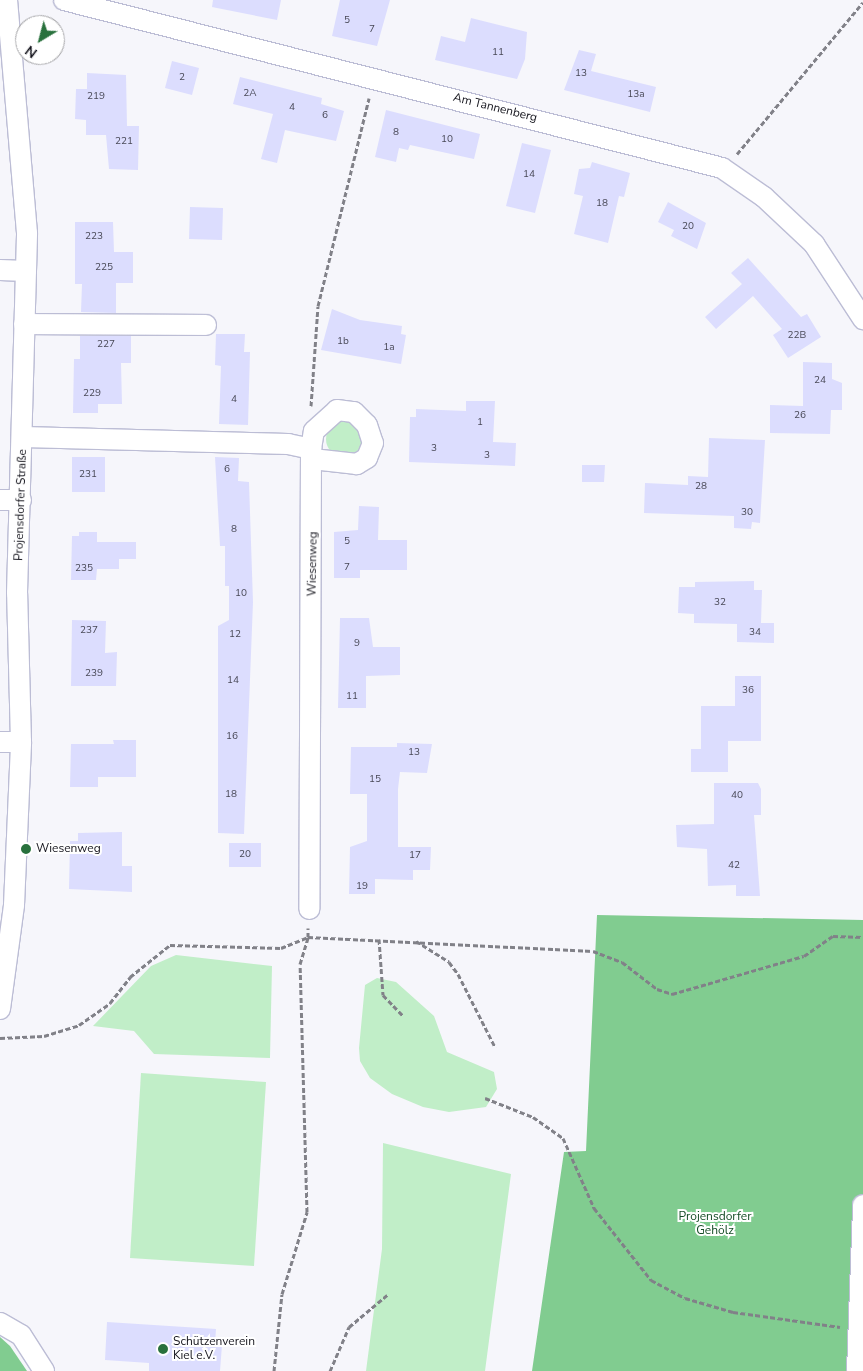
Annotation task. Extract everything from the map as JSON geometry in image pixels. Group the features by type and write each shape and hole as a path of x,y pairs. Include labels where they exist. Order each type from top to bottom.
{"street":[{"name":"Projensdorfer Straße","path":"0,1009 14,905 21,742 9,615 21,500 26,270 17,79 7,0"},
{"name":"Am Tannenberg","path":"64,0 722,168 764,197 814,244 863,319"},
{"path":"0,270 26,270"},
{"path":"24,324 206,325"},
{"path":"23,437 312,446"},
{"name":"Wiesenweg","path":"309,909 312,446"},
{"path":"0,500 21,500"},
{"path":"0,742 21,742"},
{"path":"857,1371 863,1205"},
{"path":"0,1324 21,1335 44,1371"}],"path":[{"path":"722,168 761,129 863,2"},
{"path":"312,446 312,382 318,306 374,78"},
{"path":"274,1371 282,1294 307,1212 300,964 308,936"},
{"path":"0,1038 44,1036 79,1025 110,1003 130,977 170,945 281,948 308,936 593,951 622,962 657,989 672,994 804,956 833,936 863,937"},
{"path":"379,939 383,995 403,1016"},
{"path":"416,941 449,962 458,974 495,1047"},
{"path":"485,1098 533,1117 563,1138 594,1208 651,1280 685,1298 733,1312 860,1329"},
{"path":"330,1371 349,1327 387,1294"}],"green space":[{"path":"344,421 357,426 362,439 357,452 344,457 331,452 326,439 331,426"},
{"name":"Projensdorfer Gehölz","path":"597,915 863,920 863,1371 532,1371 564,1152 586,1151"},
{"path":"176,955 272,966 270,1058 154,1054 134,1031 93,1026 151,966"},
{"path":"377,978 396,982 434,1016 447,1052 494,1072 497,1089 486,1107 449,1112 423,1107 392,1094 370,1078 360,1061 359,1048 365,985"},
{"path":"141,1073 266,1082 254,1266 130,1258"},
{"path":"383,1143 511,1174 485,1371 366,1371 382,1249"},
{"path":"0,1337 10,1346 27,1371 0,1371"}],"building":[{"path":"213,0 281,0 277,20 212,7"},
{"path":"340,0 390,0 377,46 332,36"},
{"path":"471,18 527,32 525,59 517,79 435,60 441,36 465,42"},
{"path":"579,50 596,54 591,71 656,87 650,112 564,90"},
{"path":"172,61 199,68 192,95 165,88"},
{"path":"87,73 126,75 127,126 139,126 138,170 109,169 106,135 86,135 86,120 75,119 76,89 87,89"},
{"path":"240,77 322,98 321,104 344,111 336,141 285,130 277,163 261,159 273,114 233,104"},
{"path":"386,110 480,134 474,159 410,145 408,150 399,148 396,162 375,157"},
{"path":"522,143 551,150 535,213 506,206"},
{"path":"592,162 630,173 624,197 619,196 608,243 574,234 583,196 574,194 579,169 590,168"},
{"path":"668,202 706,223 697,249 671,236 674,230 658,222"},
{"path":"190,207 223,208 222,240 189,239"},
{"path":"75,222 113,222 114,252 133,252 133,283 116,283 116,313 81,312 82,284 75,284"},
{"path":"748,258 801,317 807,314 821,337 788,358 773,335 782,329 753,296 716,329 705,317 742,284 731,273"},
{"path":"332,309 360,320 402,326 401,334 406,335 401,364 321,350"},
{"path":"216,334 245,334 244,352 250,352 248,425 219,424 221,366 215,365"},
{"path":"80,336 131,336 131,363 121,363 122,404 98,404 98,413 73,413 74,359 80,359"},
{"path":"803,362 832,363 832,379 842,383 842,410 831,410 830,434 770,433 770,405 803,406"},
{"path":"466,401 495,401 493,442 516,443 515,466 409,462 410,417 416,417 416,409 466,411"},
{"path":"709,438 765,440 760,523 752,522 751,529 734,528 734,516 644,513 645,483 688,485 688,476 708,477"},
{"path":"72,457 105,457 105,492 72,492"},
{"path":"215,457 239,458 238,481 249,482 253,602 244,834 218,833 218,626 229,620 229,586 225,586 225,546 220,546"},
{"path":"582,465 605,465 604,482 582,482"},
{"path":"359,506 379,507 378,540 407,540 407,570 360,570 360,578 334,578 334,532 358,530"},
{"path":"79,532 97,532 97,542 136,542 136,559 119,559 119,569 97,569 96,580 71,580 72,536 79,536"},
{"path":"754,581 754,590 762,590 761,623 774,623 774,643 737,642 737,624 694,623 694,614 678,613 679,587 695,587 695,582"},
{"path":"340,618 369,618 373,647 400,647 400,675 366,676 366,708 338,708"},
{"path":"72,620 106,621 105,653 117,652 116,686 71,686"},
{"path":"735,676 761,676 761,741 728,741 728,772 691,772 691,749 701,749 701,706 735,706"},
{"path":"113,740 136,740 136,777 98,777 98,787 70,787 71,744 114,744"},
{"path":"397,743 432,744 427,773 400,772 398,789 398,847 431,847 430,870 413,870 413,880 375,879 375,894 349,894 350,847 367,841 367,794 350,794 351,747 397,747"},
{"path":"714,783 758,783 761,789 761,815 754,815 760,896 736,896 736,885 708,886 707,849 677,847 676,825 714,824"},
{"path":"122,832 122,866 132,866 132,892 69,889 70,841 78,841 78,833"},
{"path":"229,843 261,843 261,867 229,867"},
{"name":"Schützenverein Kiel e.V.","path":"107,1322 216,1329 215,1344 222,1345 220,1371 149,1371 149,1363 105,1360"}],"place":[{"name":"Wiesenweg","path":"26,849"},
{"name":"Schützenverein Kiel e.V.","path":"163,1349"}]}
